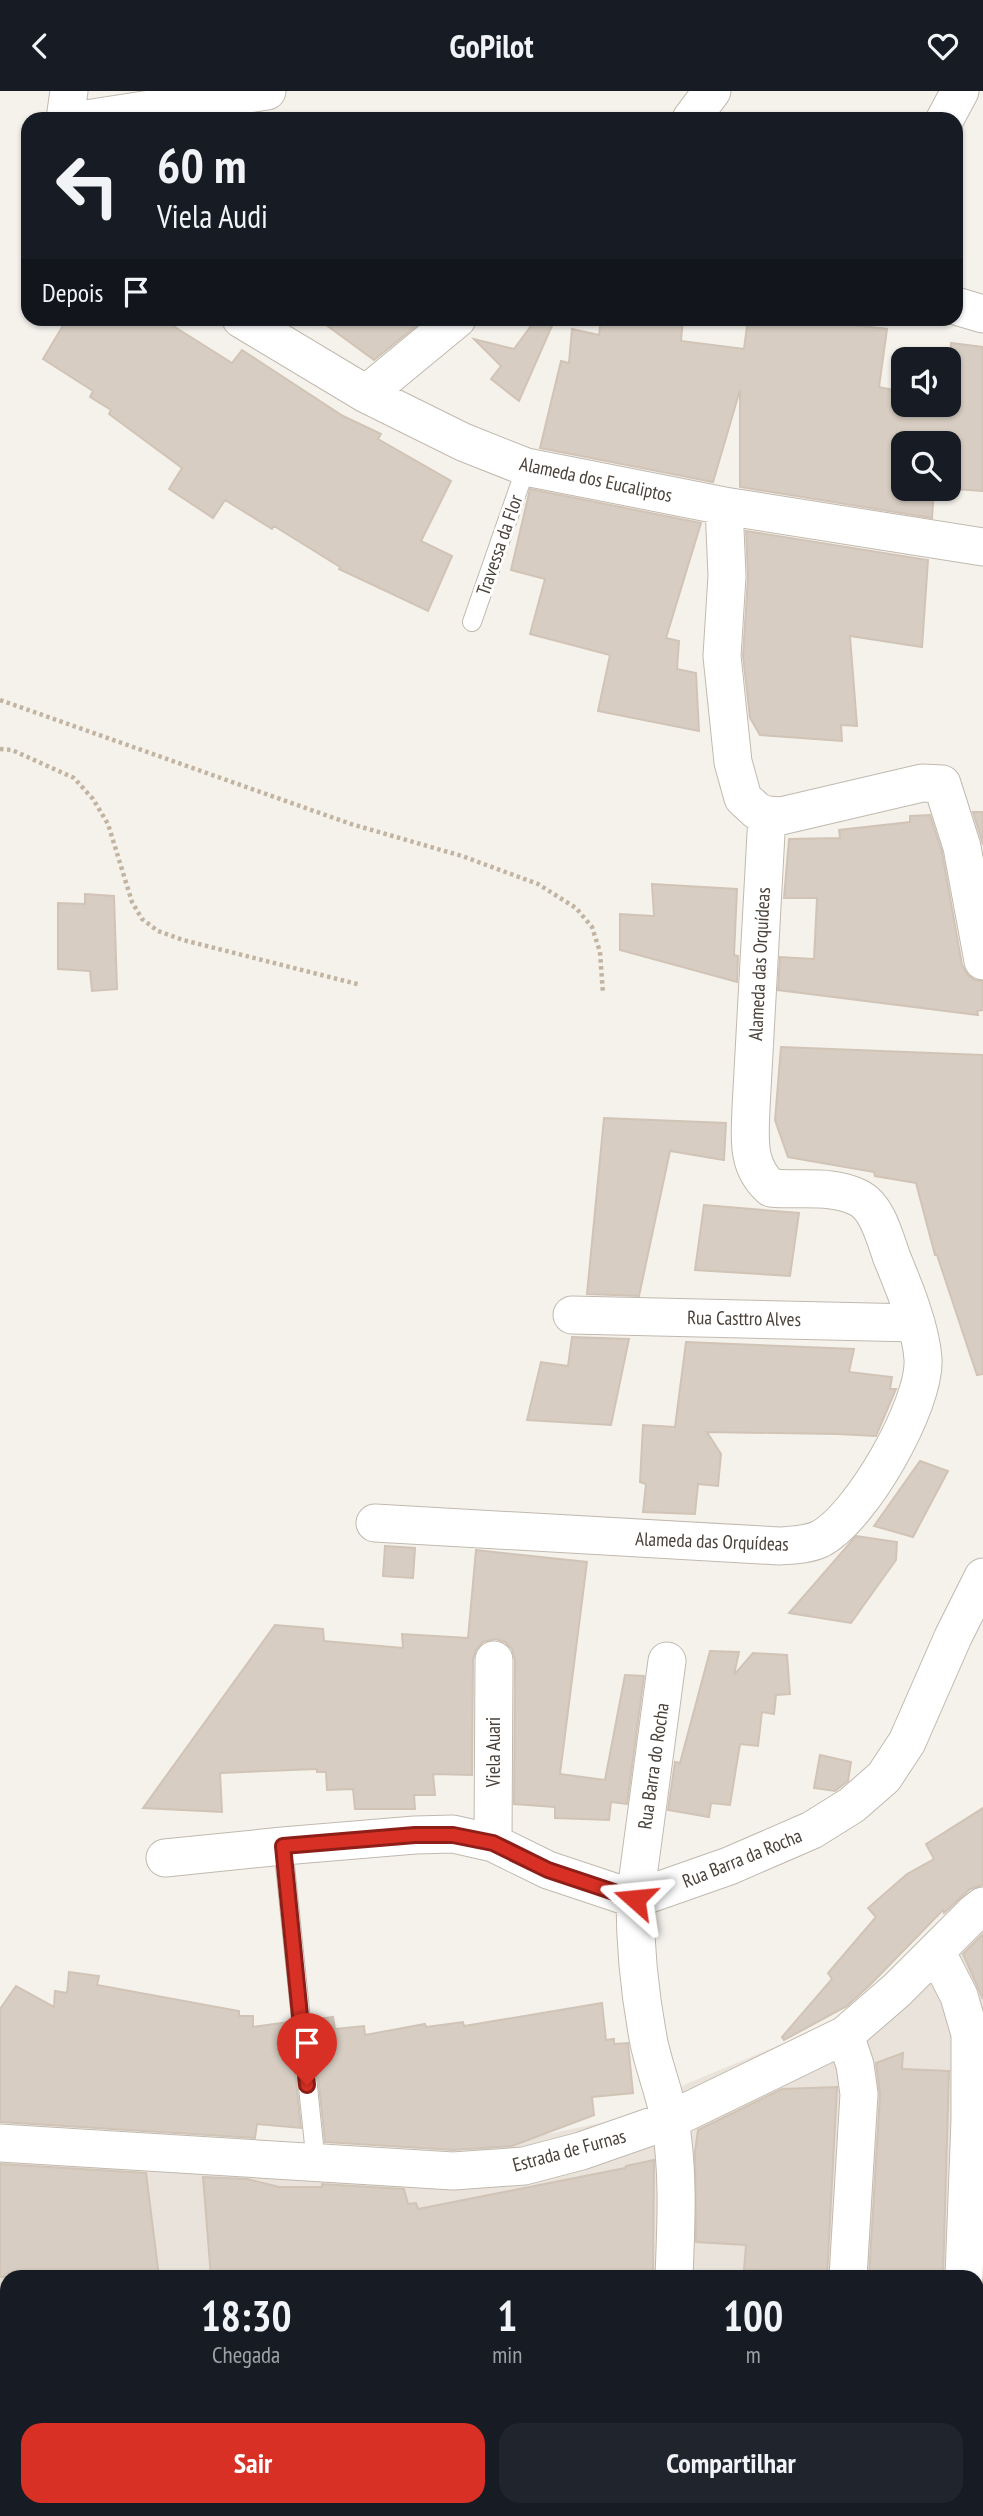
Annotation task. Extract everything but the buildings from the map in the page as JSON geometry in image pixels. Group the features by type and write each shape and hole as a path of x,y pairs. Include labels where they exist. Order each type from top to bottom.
{"street":[{"path":"66,112 69,91"},
{"path":"131,112 267,91"},
{"path":"696,112 712,91"},
{"path":"949,112 960,91"},
{"path":"963,308 983,314"},
{"name":"Alameda dos Eucaliptos","path":"253,326 366,394 463,442 526,467 724,506 983,547"},
{"path":"366,394 449,326"},
{"path":"724,506 727,576 722,656 733,762 743,798 757,811 780,816 922,783 942,784 974,866 983,961"},
{"name":"Alameda das Orquídeas","path":"375,1524 779,1546 806,1544 821,1538 850,1515 892,1448 916,1403 923,1382 923,1357 908,1297 879,1224 872,1210 861,1199 827,1188 771,1188 759,1178 753,1162 750,1144 751,1108 767,815"},
{"name":"Rua Casttro Alves","path":"572,1315 915,1323"},
{"name":"Rua Barra da Rocha","path":"635,1899 729,1866 812,1829 852,1805 884,1777 907,1742 953,1637 981,1583"},
{"name":"Viela Auari","path":"493,1843 494,1660"},
{"name":"Rua Barra do Rocha","path":"667,1661 635,1899 643,2007 649,2043 670,2120 676,2172 674,2270"},
{"path":"165,1858 415,1835 453,1835 493,1843 548,1870 635,1899"},
{"name":"Estrada de Furnas","path":"0,2143 453,2171 524,2166 581,2151 670,2120 845,2035 897,1990 983,1906"},
{"path":"936,1951 959,1996 970,2034 964,2270"},
{"path":"845,2035 855,2065 859,2094 848,2270"}],"lane":[{"name":"Travessa da Flor","path":"471,622 526,467"},
{"path":"283,1846 316,2164"}],"path":[{"path":"0,700 351,824 462,856 538,884 576,908 592,927 600,951 603,994"},
{"path":"0,749 12,750 74,778 93,799 108,824 132,902 142,919 158,931 183,940 361,985"}],"shaded area":[{"path":"983,1922 983,2270 0,2270 0,2132 459,2153 643,2114 686,2084 887,2000"}],"route":[{"path":"307,2085 283,1846 415,1835 453,1835 493,1843 548,1870 635,1899"}]}
